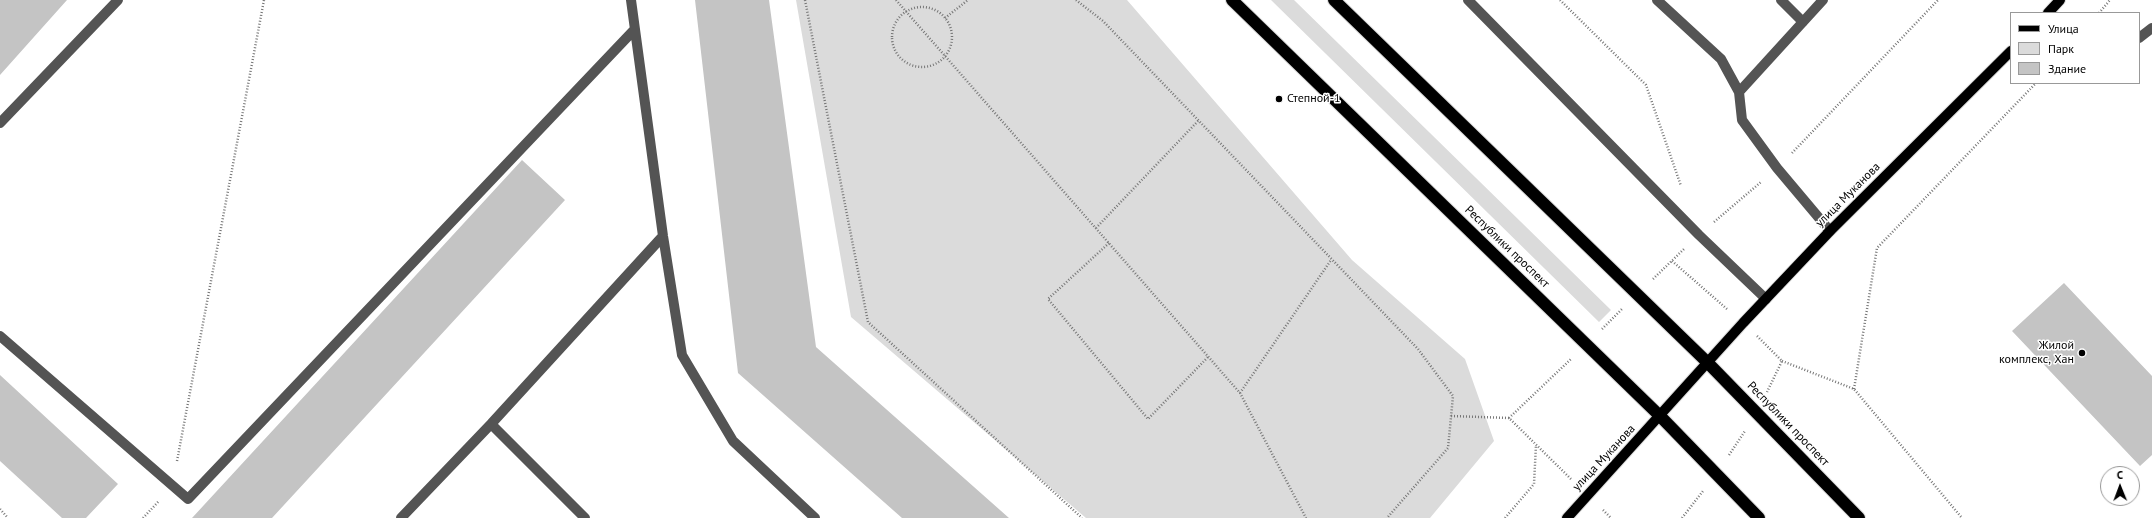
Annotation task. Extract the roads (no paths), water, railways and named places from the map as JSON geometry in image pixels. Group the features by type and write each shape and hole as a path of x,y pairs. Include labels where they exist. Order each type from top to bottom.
{"highway":[{"name":"Республики проспект","path":"1232,0 1660,416 1759,518"},
{"name":"Республики проспект","path":"1334,0 1708,362 1859,518"}],"main road":[{"path":"2049,12 2060,0"},
{"name":"улица Муканова","path":"1567,518 1708,362 1830,231 2010,52"}],"lane":[{"path":"0,123 118,0"},
{"path":"631,0 663,236 682,355 733,441 815,518"},
{"path":"1468,0 1699,235 1766,299"},
{"path":"1658,0 1721,59 1740,92 1742,120 1777,168 1830,231"},
{"path":"1781,0 1803,22"},
{"path":"1740,92 1823,0"},
{"path":"2140,37 2152,28"},
{"path":"0,336 188,499 635,29"},
{"path":"401,518 491,424 663,236"},
{"path":"491,424 585,518"}],"place":[{"name":"Степной-1","path":"1279,99"},
{"name":"Жилой комплекс, Хан","path":"2082,353"}]}
